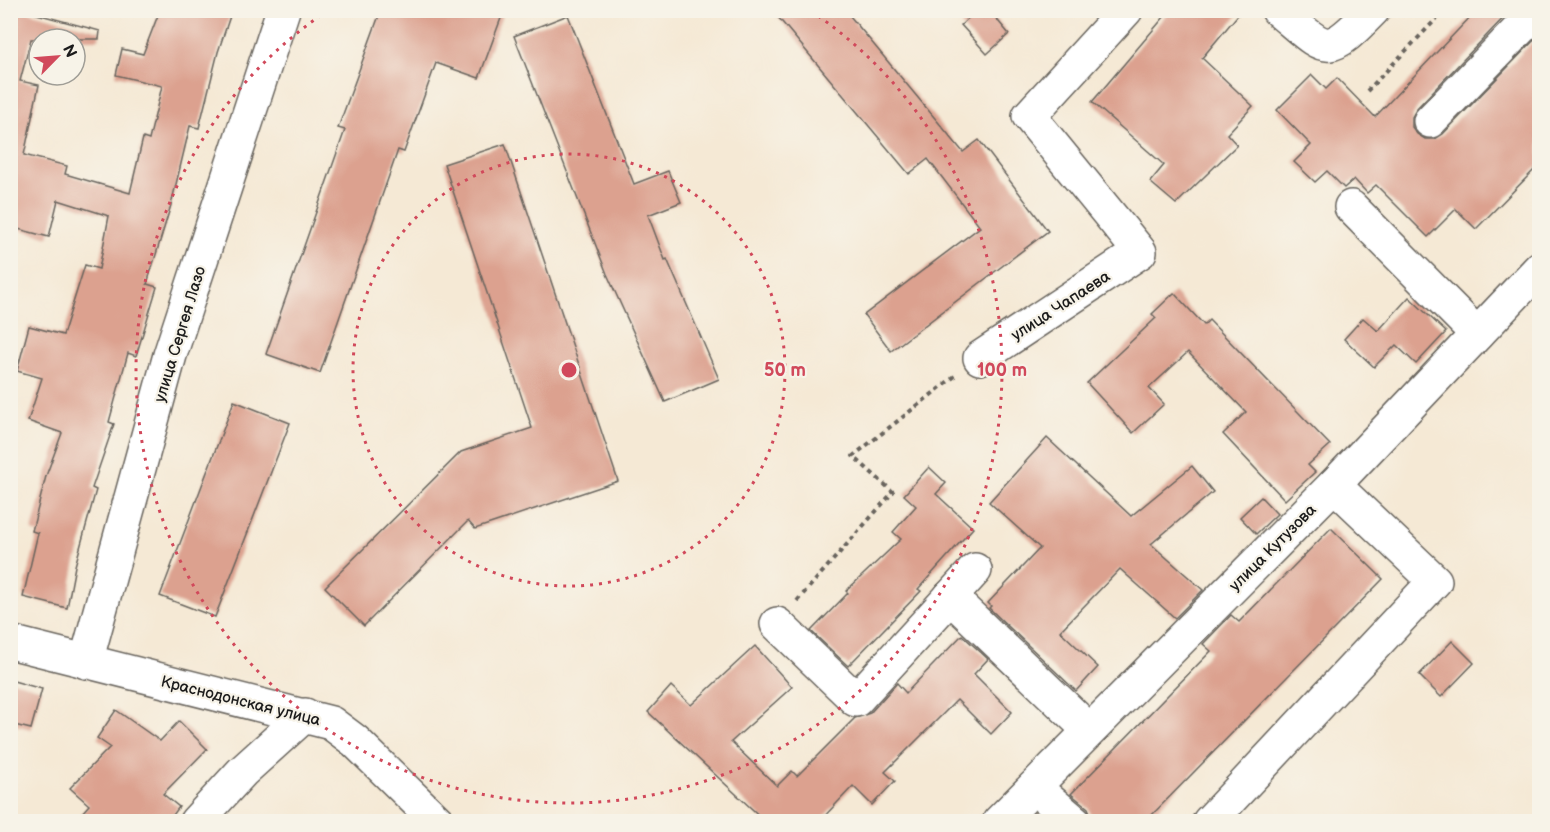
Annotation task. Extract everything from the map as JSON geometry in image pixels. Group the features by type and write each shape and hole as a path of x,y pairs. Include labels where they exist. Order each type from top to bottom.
{"street":[{"name":"улица Сергея Лазо","path":"86,662 170,355 283,10"},
{"name":"улица Чапаева","path":"980,357 1140,252 1029,116 1126,10"},
{"path":"1278,10 1321,46 1331,46 1348,36 1373,10"},
{"path":"1430,121 1538,10"},
{"path":"1351,207 1477,334"},
{"name":"улица Кутузова","path":"999,822 1334,485 1539,268"},
{"path":"1209,822 1436,581 1334,485"},
{"path":"777,624 856,700 975,570"},
{"path":"950,597 1089,730"},
{"name":"Краснодонская улица","path":"10,642 331,723 355,741 438,822"},
{"path":"196,822 242,772 305,715"},
{"path":"1034,787 1075,822"}],"path":[{"path":"1367,91 1445,10"},
{"path":"777,624 893,492 853,456 980,357"}],"building":[{"path":"10,10 22,10 85,27 27,27 27,54 20,81 27,82 27,87 39,87 24,155 67,166 65,174 130,193 143,138 149,140 162,86 116,75 122,49 143,54 160,10 232,10 218,52 199,128 190,126 171,205 147,284 157,287 136,356 128,353 109,422 114,424 92,488 96,490 75,566 67,608 23,597 38,533 32,531 46,476 62,433 28,421 42,378 17,371 29,326 63,335 85,265 99,269 109,216 58,200 49,237 10,227"},
{"path":"381,10 504,10 479,78 436,63 404,152 398,150 320,373 266,354 345,130 338,128"},
{"path":"772,10 845,10 963,152 979,140 1048,231 891,351 864,315 980,227 928,159 909,174"},
{"path":"977,10 989,10 1009,34 987,54 961,25"},
{"path":"1170,10 1242,10 1202,58 1253,106 1227,134 1237,145 1176,204 1150,182 1164,165 1092,102"},
{"path":"1477,10 1511,10 1417,108 1412,117 1412,127 1425,139 1435,139 1443,134 1539,35 1539,165 1476,229 1456,209 1428,237 1376,185 1367,193 1354,179 1344,188 1327,171 1315,182 1294,162 1311,145 1277,110 1312,75 1326,89 1337,78 1375,117"},
{"path":"568,15 634,184 668,171 681,202 648,215 665,260 667,259 719,379 665,402 607,274 514,36"},
{"path":"87,28 100,31 99,39 87,39"},
{"path":"505,144 618,481 475,529 468,521 364,626 325,587 461,452 532,428 444,164"},
{"path":"1174,293 1204,325 1209,320 1330,445 1308,465 1315,472 1285,500 1223,434 1246,412 1188,352 1149,388 1164,404 1133,433 1087,383 1156,318 1152,314"},
{"path":"1409,297 1446,332 1416,364 1396,345 1374,367 1344,339 1363,318 1378,331"},
{"path":"234,401 290,423 215,617 160,596"},
{"path":"1047,438 1131,516 1192,466 1213,492 1151,544 1203,590 1175,618 1120,569 1060,631 1098,667 1076,691 989,608 991,606 988,603 1040,548 989,502"},
{"path":"929,467 946,483 936,494 973,528 918,589 921,591 848,666 811,631 848,593 846,591 901,539 893,532 916,506 904,495"},
{"path":"1261,497 1277,514 1256,534 1240,517"},
{"path":"1331,528 1383,579 1145,822 1094,822 1088,808 1071,794 1211,651 1203,644 1231,615 1239,622"},
{"path":"962,635 988,659 974,674 1012,712 991,734 957,700 885,772 895,781 872,805 853,786 819,822 766,822 648,712 671,686 691,705 755,646 792,687 731,742 777,786 792,771 797,776 855,718 870,713 897,683 906,693"},
{"path":"1452,641 1474,663 1441,697 1419,675"},
{"path":"10,680 42,689 31,729 10,724"},
{"path":"116,710 160,741 179,721 207,749 163,794 179,807 168,822 74,822 89,805 70,788 110,747 97,738"}]}
